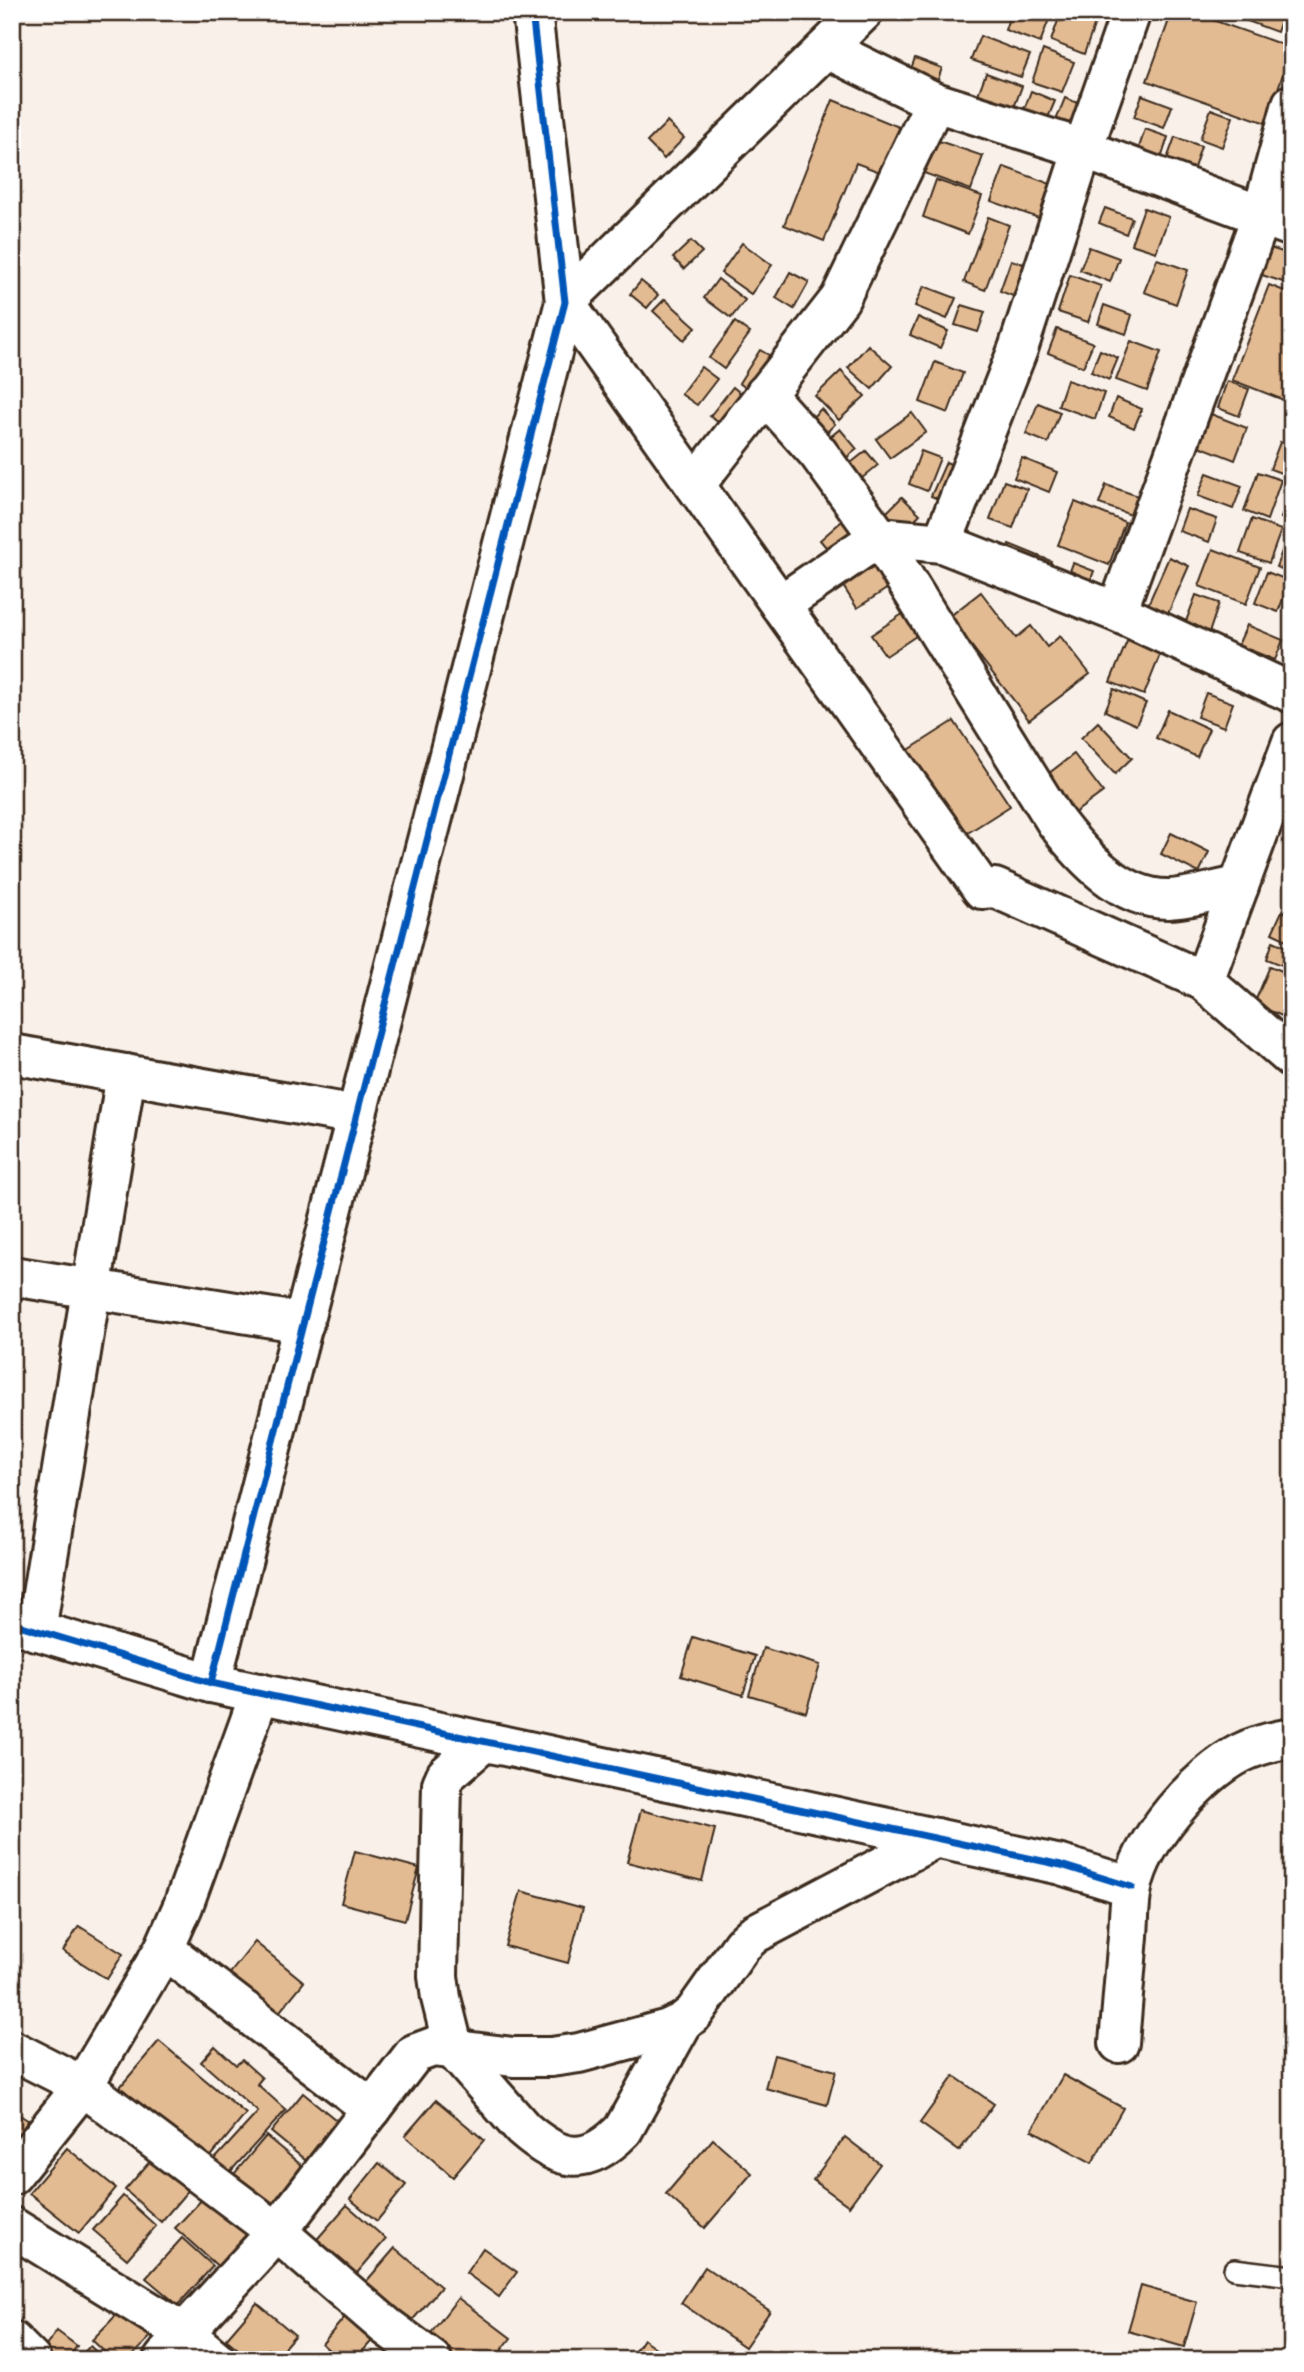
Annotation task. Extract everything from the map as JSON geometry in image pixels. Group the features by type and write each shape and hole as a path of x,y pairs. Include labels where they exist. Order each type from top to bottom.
{"street":[{"path":"211,1683 565,302 532,12"},
{"path":"565,302 863,12"},
{"path":"942,543 1018,349 1131,12"},
{"path":"827,49 935,102 1083,149 1277,220"},
{"path":"695,485 840,299 935,102"},
{"path":"1117,612 1277,220 1292,104"},
{"path":"565,302 982,888 995,888 1205,981 1292,1058"},
{"path":"765,394 818,453 879,537 1056,822 1079,852 1122,885 1156,897 1169,899 1239,886"},
{"path":"780,605 879,537 942,543 1117,612 1292,693"},
{"path":"1205,981 1292,742"},
{"path":"12,1054 356,1115"},
{"path":"126,1074 91,1288 24,1627 211,1683 1061,1865 1132,1887"},
{"path":"12,1276 304,1323"},
{"path":"12,2175 83,2086 164,1949 184,1906 260,1693"},
{"path":"1119,2043 1132,1887 1153,1840 1176,1810 1221,1765 1241,1753 1269,1742 1292,1738"},
{"path":"484,1741 446,1775 442,1784 438,1976 441,1998 454,2050 523,2129 552,2150 564,2155 578,2157 594,2153 609,2145 623,2130 683,2022 705,2000 742,1945 754,1934 936,1838"},
{"path":"164,1949 372,2109"},
{"path":"174,2346 277,2232 414,2054 433,2047 513,2057 551,2057 579,2053 668,2029 683,2022"},
{"path":"12,2050 83,2086 277,2232 386,2326 432,2360"},
{"path":"12,2227 174,2346 216,2360"},
{"path":"12,2342 31,2360"}],"lane":[{"path":"1234,2269 1292,2276"}],"building":[{"path":"1011,12 1032,12 1049,19 1040,43 1005,30"},
{"path":"1061,12 1080,12 1097,18 1084,54 1051,41"},
{"path":"1172,12 1190,12 1292,48 1266,123 1147,81"},
{"path":"1241,12 1284,12 1277,32 1239,18"},
{"path":"980,36 1030,55 1021,77 971,60"},
{"path":"1043,50 1074,62 1062,92 1032,82"},
{"path":"915,58 942,68 935,88 908,77"},
{"path":"986,73 1022,86 1012,113 976,100"},
{"path":"1031,91 1055,101 1045,125 1022,115"},
{"path":"1142,95 1172,106 1164,128 1134,117"},
{"path":"1065,98 1080,104 1070,128 1055,123"},
{"path":"833,100 904,129 885,174 856,163 824,241 784,225"},
{"path":"1211,109 1233,117 1222,147 1200,139"},
{"path":"667,122 684,138 664,159 647,142"},
{"path":"1145,129 1168,137 1159,165 1136,157"},
{"path":"1175,137 1201,146 1193,171 1166,162"},
{"path":"933,139 983,156 971,190 921,172"},
{"path":"1004,167 1059,187 1047,221 991,201"},
{"path":"936,180 982,196 968,234 923,217"},
{"path":"1105,208 1132,218 1126,234 1099,223"},
{"path":"1144,208 1169,217 1156,252 1131,244"},
{"path":"988,217 1009,225 985,290 964,282"},
{"path":"691,241 702,252 684,269 673,258"},
{"path":"742,243 772,265 751,294 721,273"},
{"path":"1089,247 1119,258 1110,282 1080,270"},
{"path":"1270,248 1292,255 1292,285 1262,275"},
{"path":"1157,259 1188,270 1176,304 1144,292"},
{"path":"1011,260 1030,266 1018,298 1000,291"},
{"path":"790,272 809,282 794,309 776,298"},
{"path":"1070,275 1101,286 1088,322 1058,312"},
{"path":"718,279 745,300 731,318 704,298"},
{"path":"641,281 658,295 647,308 630,294"},
{"path":"1269,285 1292,294 1292,387 1286,401 1232,380"},
{"path":"924,286 956,298 947,319 915,306"},
{"path":"665,299 696,327 684,340 653,311"},
{"path":"962,305 985,312 978,332 955,325"},
{"path":"1104,305 1132,315 1126,334 1098,324"},
{"path":"918,317 948,331 940,348 910,335"},
{"path":"735,322 750,333 724,369 709,358"},
{"path":"1057,329 1093,343 1083,367 1048,353"},
{"path":"1131,341 1161,352 1147,391 1116,380"},
{"path":"868,345 892,366 872,389 848,368"},
{"path":"760,350 774,358 752,392 739,383"},
{"path":"1100,350 1118,358 1109,380 1091,372"},
{"path":"935,362 963,373 948,413 920,402"},
{"path":"701,367 717,379 697,405 681,394"},
{"path":"841,371 865,396 839,420 815,396"},
{"path":"1067,380 1104,393 1095,419 1058,406"},
{"path":"1227,381 1249,389 1239,416 1218,408"},
{"path":"733,387 745,397 723,426 710,416"},
{"path":"1116,398 1142,409 1134,428 1109,417"},
{"path":"1038,403 1060,412 1048,443 1026,434"},
{"path":"821,409 835,424 819,440 804,425"},
{"path":"912,413 926,432 890,458 876,439"},
{"path":"1211,414 1247,428 1235,460 1199,446"},
{"path":"840,429 857,449 841,462 824,442"},
{"path":"1280,442 1292,446 1292,477 1270,469"},
{"path":"866,451 878,465 855,484 842,470"},
{"path":"921,451 940,458 927,491 909,484"},
{"path":"1022,458 1057,472 1049,492 1014,478"},
{"path":"946,462 966,471 952,505 931,496"},
{"path":"1258,472 1281,480 1267,520 1244,511"},
{"path":"1207,473 1242,486 1233,509 1198,496"},
{"path":"1004,481 1027,489 1013,528 990,520"},
{"path":"1106,485 1141,497 1134,516 1099,504"},
{"path":"1292,491 1292,522 1281,518"},
{"path":"902,497 920,514 902,532 884,515"},
{"path":"1075,502 1125,522 1109,565 1058,545"},
{"path":"1187,509 1217,519 1209,542 1179,531"},
{"path":"1252,519 1281,530 1269,563 1240,553"},
{"path":"842,521 853,533 831,553 820,540"},
{"path":"1289,533 1292,534 1292,573 1276,567"},
{"path":"1009,544 1051,561 1043,580 1001,563"},
{"path":"1213,549 1260,567 1246,604 1199,586"},
{"path":"1169,557 1189,566 1166,618 1146,609"},
{"path":"1073,563 1094,571 1087,590 1066,582"},
{"path":"874,565 888,588 857,608 843,586"},
{"path":"1267,572 1290,581 1278,612 1255,603"},
{"path":"981,592 1016,638 1031,626 1047,647 1060,636 1090,674 1029,720 949,617"},
{"path":"1196,595 1219,603 1209,633 1185,624"},
{"path":"904,613 919,634 886,656 871,635"},
{"path":"1247,625 1283,640 1275,660 1238,645"},
{"path":"1128,639 1161,652 1144,695 1110,682"},
{"path":"1114,689 1146,703 1136,725 1105,711"},
{"path":"1206,693 1233,703 1224,727 1197,717"},
{"path":"1168,710 1209,729 1197,757 1156,738"},
{"path":"954,721 1010,806 963,836 907,751"},
{"path":"1098,722 1132,758 1115,774 1081,738"},
{"path":"1074,754 1103,792 1073,814 1044,777"},
{"path":"1171,833 1209,852 1199,873 1161,854"},
{"path":"1282,911 1292,916 1291,942 1272,933"},
{"path":"1273,941 1292,949 1292,969 1267,959"},
{"path":"1270,966 1292,975 1292,1013 1289,1019 1254,1004"},
{"path":"693,1637 755,1656 743,1695 681,1676"},
{"path":"763,1648 820,1665 806,1712 749,1695"},
{"path":"641,1810 715,1829 702,1881 627,1862"},
{"path":"355,1851 419,1868 405,1920 341,1903"},
{"path":"521,1891 583,1908 568,1963 505,1946"},
{"path":"79,1926 123,1954 107,1979 63,1951"},
{"path":"255,1942 304,1982 272,2021 224,1981"},
{"path":"159,2041 246,2114 208,2160 120,2087"},
{"path":"215,2046 236,2065 242,2060 262,2078 257,2084 286,2110 230,2172 215,2159 258,2112 201,2062"},
{"path":"774,2055 836,2071 827,2105 765,2088"},
{"path":"1063,2075 1123,2108 1092,2163 1032,2130"},
{"path":"954,2076 994,2104 959,2151 920,2123"},
{"path":"303,2093 347,2129 315,2168 271,2132"},
{"path":"436,2100 484,2140 453,2177 405,2136"},
{"path":"12,2110 40,2128 26,2150 12,2141"},
{"path":"266,2136 307,2170 275,2208 234,2174"},
{"path":"845,2137 880,2164 849,2206 813,2180"},
{"path":"713,2139 752,2173 705,2228 666,2194"},
{"path":"67,2148 116,2188 79,2233 29,2193"},
{"path":"160,2150 196,2181 161,2222 125,2190"},
{"path":"379,2163 406,2185 377,2221 350,2199"},
{"path":"208,2193 255,2235 222,2270 175,2228"},
{"path":"123,2196 156,2226 127,2259 93,2230"},
{"path":"347,2205 386,2239 352,2279 312,2245"},
{"path":"182,2238 213,2266 178,2305 146,2278"},
{"path":"395,2248 441,2287 410,2323 364,2284"},
{"path":"483,2248 517,2272 499,2297 466,2273"},
{"path":"705,2267 770,2311 745,2347 681,2303"},
{"path":"1141,2286 1197,2302 1184,2347 1128,2331"},
{"path":"458,2298 511,2338 494,2360 458,2360 428,2337"},
{"path":"129,2302 157,2330 128,2360 113,2360 92,2340"},
{"path":"257,2303 295,2335 276,2357 268,2349 259,2360 251,2360 226,2339"},
{"path":"349,2312 377,2335 355,2360 340,2360 322,2344"},
{"path":"57,2331 77,2346 67,2360 57,2360 43,2350"},
{"path":"643,2339 673,2360 629,2360"},
{"path":"90,2346 105,2360 77,2360"}],"cycle path":[{"path":"211,1683 565,302 532,12"},
{"path":"12,1623 211,1683 1061,1865 1132,1887"}]}
